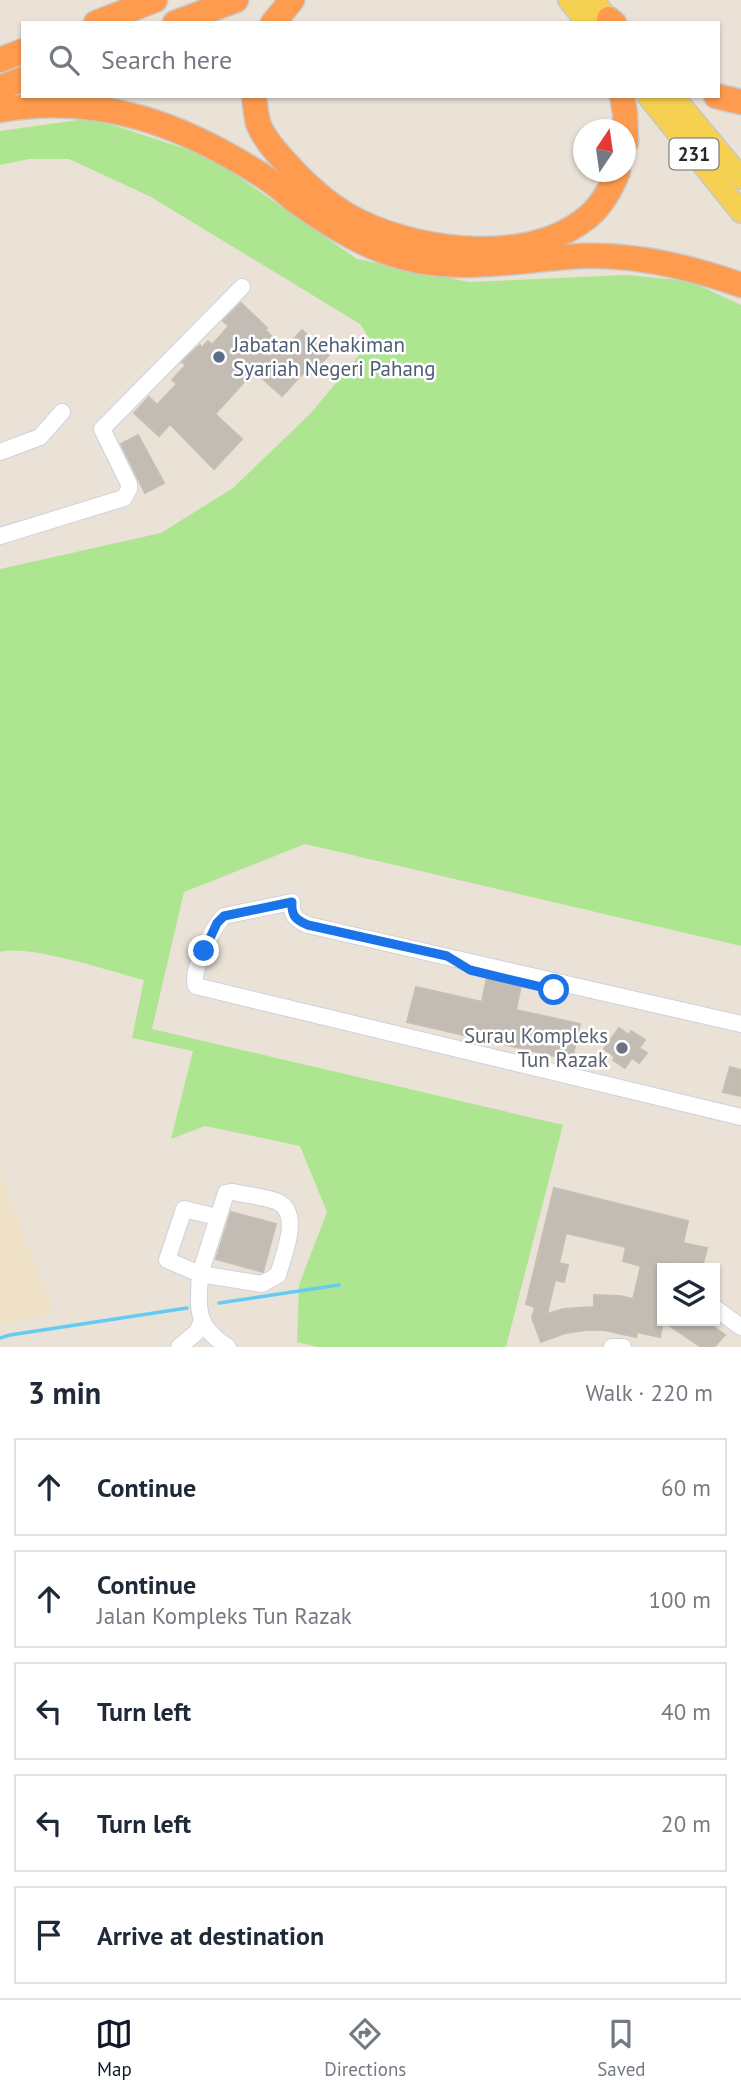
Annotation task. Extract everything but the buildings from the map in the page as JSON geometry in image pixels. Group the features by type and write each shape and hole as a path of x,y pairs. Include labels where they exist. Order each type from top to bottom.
{"highway":[{"path":"101,21 155,0"},
{"path":"180,21 236,0"},
{"path":"275,21 292,0"},
{"path":"0,60 21,52"},
{"path":"0,88 21,80"},
{"path":"720,97 741,102"},
{"path":"254,98 258,121 265,136 279,155 320,198 359,222 416,241 453,248 500,248 542,242 568,231 590,215 607,197 614,182"},
{"path":"622,98 625,119"},
{"path":"0,110 59,105 116,111 166,125 200,139 271,181 295,200 354,237 399,256 468,266 580,256 629,258 670,264 741,285"}],"main road":[{"path":"569,0 604,21"},
{"path":"593,0 605,21"},
{"name":"231","path":"650,98 741,212"},
{"name":"231","path":"675,98 741,178"}],"street":[{"path":"0,536 124,499 129,484 102,429 242,287"},
{"path":"0,452 40,437 62,412"},
{"path":"741,1024 582,987 554,990 470,970 447,956 308,925 296,920 291,912 292,902 224,916 217,923 194,975 196,986 741,1117"},
{"path":"179,1347 197,1332 201,1321 200,1274 226,1193 233,1192 279,1203 288,1212 292,1223 278,1275 262,1284 200,1274 167,1260 184,1209 217,1217"},
{"path":"720,1312 741,1327"},
{"path":"201,1321 205,1328 228,1347"},
{"path":"612,1347 623,1347"}],"shaded area":[{"path":"0,1174 54,1312 0,1325"}],"green space":[{"path":"92,118 210,157 357,259 469,282 626,275 690,281 741,305 741,946 305,844 184,892 152,1029 563,1125 506,1347 317,1347 297,1342 299,1285 327,1212 300,1146 205,1126 171,1139 193,1051 132,1038 144,980 50,955 0,952 0,569 161,533 233,488 310,414 371,341 360,324 151,197 69,159 29,159 0,165 0,131"}],"waterway":[{"path":"219,1303 339,1285"},
{"path":"0,1338 187,1308"}],"place":[{"name":"Jabatan Kehakiman Syariah Negeri Pahang","path":"219,357"},
{"name":"Surau Kompleks Tun Razak","path":"622,1048"}],"route":[{"path":"204,951 217,923 224,916 292,902 291,912 296,920 308,925 447,956 470,970 554,990"}]}
